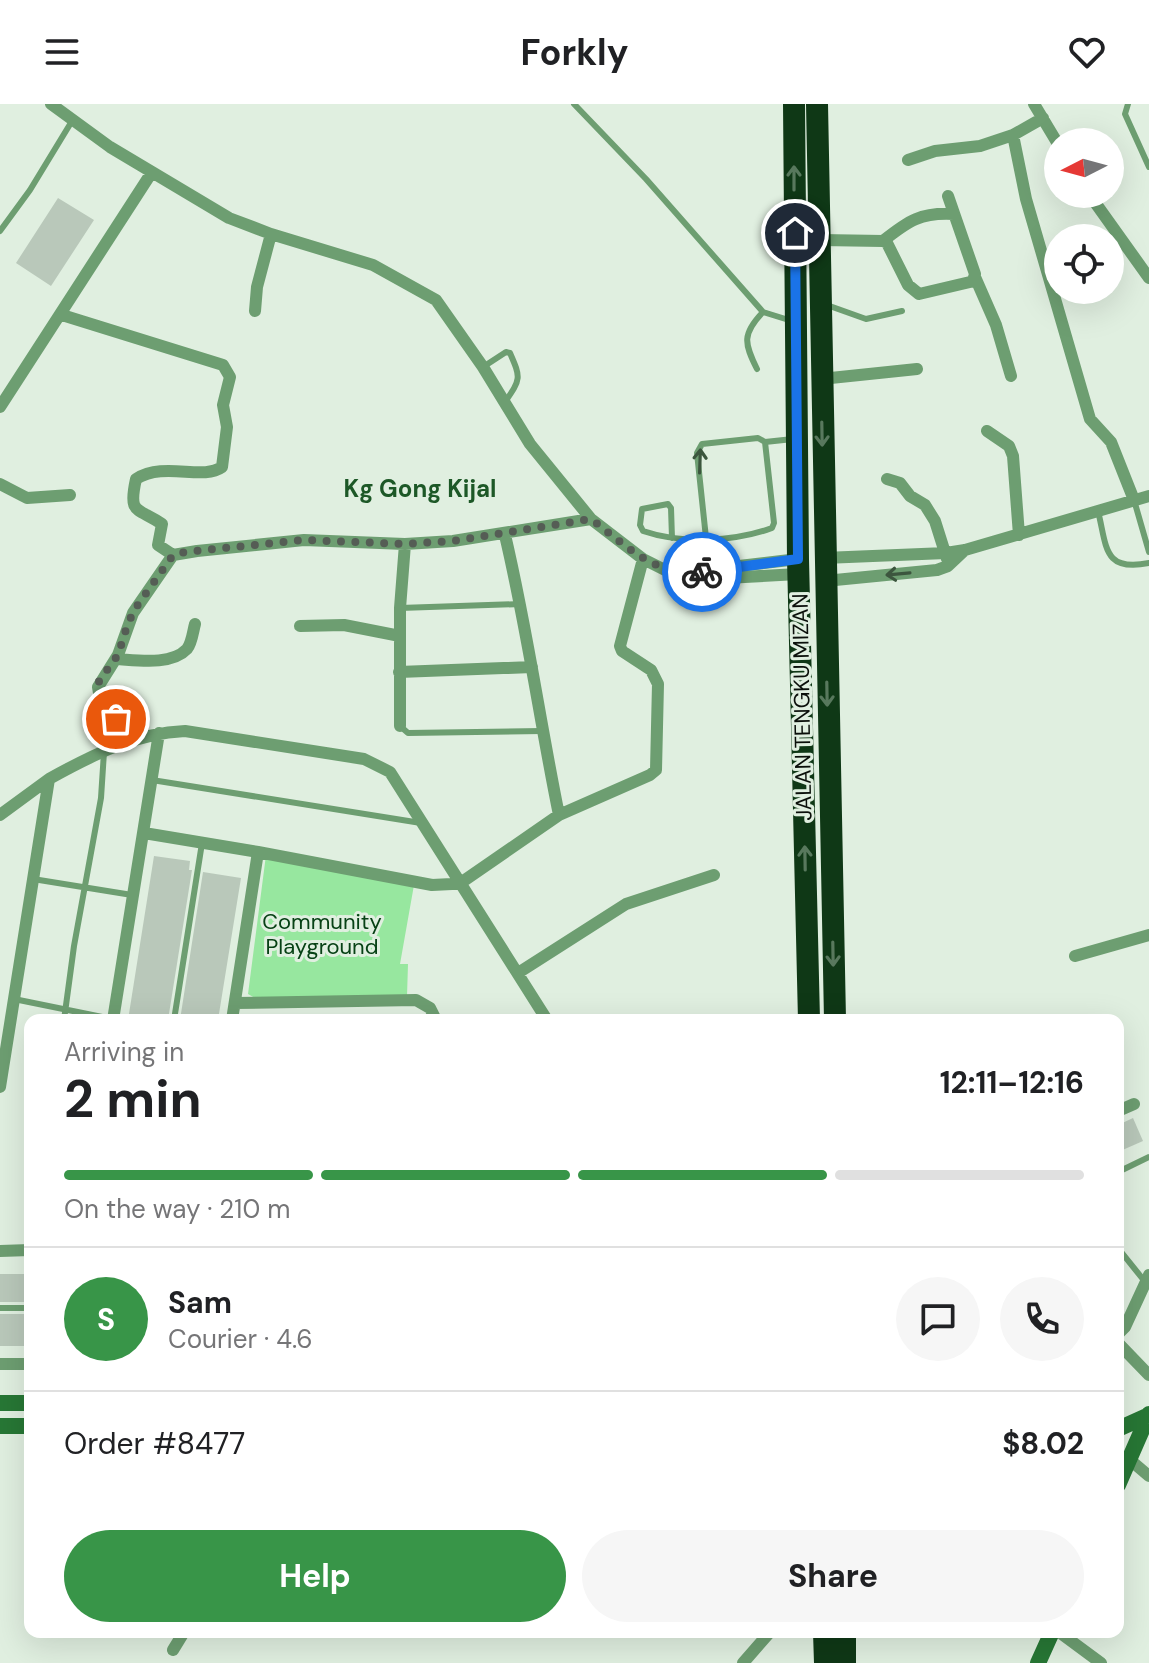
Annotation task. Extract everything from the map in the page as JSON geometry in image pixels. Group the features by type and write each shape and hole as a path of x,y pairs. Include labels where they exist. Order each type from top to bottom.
{"highway":[{"name":"JALAN TENGKU MIZAN","path":"794,104 798,566 809,1014"},
{"name":"JALAN TENGKU MIZAN","path":"817,104 835,1014"},
{"path":"824,1638 825,1663"},
{"path":"845,1638 845,1663"}],"street":[{"path":"51,104 72,121 229,218 373,265 436,300 483,367 530,444 591,519 643,559 665,570 707,579 798,566"},
{"path":"1034,104 1049,128"},
{"path":"908,160 935,151 980,146 1013,135 1043,118"},
{"path":"1013,135 1026,199 1090,419 1111,442 1134,500"},
{"path":"0,407 152,172"},
{"path":"948,196 975,277 996,325 1011,376"},
{"path":"1099,208 1149,278"},
{"path":"883,241 918,217 932,212 954,214"},
{"path":"255,311 257,287 271,234"},
{"path":"821,240 887,243 908,285 919,294 970,282 975,277"},
{"path":"62,315 223,365 228,370 230,377 223,405 227,427 222,467 213,472 146,472 136,479 133,495 137,512 162,524 158,545 173,555 304,540 405,544 505,535 591,519"},
{"path":"821,379 917,369"},
{"path":"987,431 1009,446 1013,456 1019,535"},
{"path":"887,479 900,483 910,496 925,505 935,521 947,559"},
{"path":"0,484 27,498 70,495"},
{"path":"825,581 937,570 947,559 965,550 1149,496"},
{"path":"505,535 522,604 559,815"},
{"path":"400,726 400,608 405,544"},
{"path":"132,740 98,694 99,681 116,659 133,613 173,555"},
{"path":"824,558 947,559"},
{"path":"144,833 432,885 462,882 559,815 647,777 656,770 658,684 651,670 622,651 620,646 643,559"},
{"path":"116,659 158,659 179,654 189,647 195,624"},
{"path":"300,626 344,625 400,636"},
{"path":"399,672 532,667"},
{"path":"0,815 49,779 132,740 159,733 185,731 373,761 397,779 543,1014"},
{"path":"114,1014 159,733"},
{"path":"0,1087 49,779"},
{"path":"233,1014 258,852"},
{"path":"518,973 626,904 714,875"},
{"path":"1075,956 1149,935"},
{"path":"235,1003 416,1000 430,1008 433,1014"},
{"path":"1124,1108 1134,1104"},
{"path":"0,1251 24,1249"},
{"path":"1124,1328 1147,1279"},
{"path":"1124,1349 1149,1375"},
{"path":"0,1364 24,1364"},
{"path":"0,1403 24,1403"},
{"path":"1124,1427 1148,1420"},
{"path":"1148,1420 1129,1450 1149,1476"},
{"path":"0,1426 24,1426"},
{"path":"173,1650 180,1638"},
{"path":"743,1663 765,1638"},
{"path":"1038,1663 1049,1638"},
{"path":"1067,1638 1101,1663"}],"lane":[{"path":"574,104 666,201 763,312 795,322"},
{"path":"1128,104 1125,114 1149,166"},
{"path":"0,231 30,190 72,121"},
{"path":"821,303 866,319 902,311"},
{"path":"757,369 747,350 747,338 749,327 763,312"},
{"path":"483,367 506,352 510,353 520,374 519,382 505,402"},
{"path":"706,538 697,453 702,444 758,438 765,442 796,438"},
{"path":"672,538 671,508 668,504 642,509 640,525 643,531 672,538 758,533 772,528 765,442"},
{"path":"1134,500 1149,552"},
{"path":"1098,511 1109,556 1121,566 1149,563"},
{"path":"400,608 522,604"},
{"path":"400,726 408,733 542,731"},
{"path":"65,1014 101,798 104,752"},
{"path":"152,780 423,824"},
{"path":"175,1014 202,843"},
{"path":"33,879 134,896"},
{"path":"14,999 87,1014"},
{"path":"1124,1169 1149,1157"},
{"path":"1124,1254 1147,1279"},
{"path":"0,1308 24,1308"}],"green space":[{"name":"Community Playground","path":"266,855 414,885 400,964 408,964 407,996 255,998 248,994"}],"building":[{"path":"58,198 94,220 51,286 16,263"},
{"path":"154,856 190,861 189,870 192,870 169,1014 129,1014"},
{"path":"203,872 241,878 219,1014 181,1014"},
{"path":"1133,1118 1143,1141 1124,1149 1124,1122"},
{"path":"0,1274 24,1274 24,1302 0,1302"},
{"path":"0,1314 24,1314 24,1346 0,1346"}],"way so far":[{"path":"116,719 100,699 99,681 118,655 137,606 173,555 304,540 405,544 453,541 591,519 643,559 665,570 697,575 702,572"}],"district":[{"name":"Kg Gong Kijal","path":"420,488"}],"route":[{"path":"702,572 798,559 795,233"}]}
